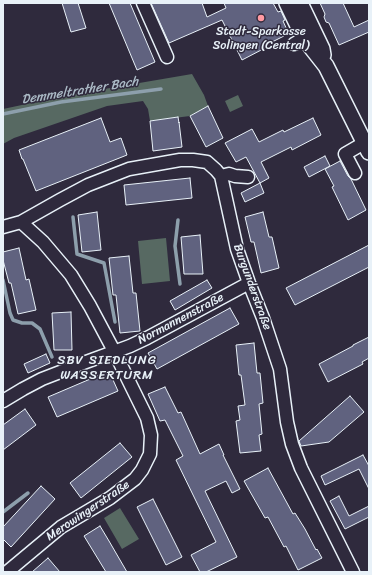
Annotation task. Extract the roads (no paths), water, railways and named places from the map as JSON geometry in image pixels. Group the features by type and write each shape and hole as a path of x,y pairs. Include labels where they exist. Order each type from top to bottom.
{"main road":[{"path":"287,3 299,41 326,66"},
{"path":"300,3 322,49 326,66 367,147"}],"street":[{"path":"143,3 167,57"},
{"path":"299,41 309,35 316,45 322,49"},
{"path":"355,173 345,154 367,147"},
{"path":"3,226 21,222 88,185 129,169 180,160 193,160 207,162 221,176 228,174 248,177"},
{"name":"Burgunderstraße","path":"221,176 237,249 263,318 280,369 287,422 294,449 301,468 353,572"},
{"name":"Merowingerstraße","path":"7,572 61,527 110,498 135,479 142,470 150,454 151,435 147,418 90,306 71,275 43,242 21,222"},
{"name":"Normannenstraße","path":"3,401 42,379 130,346 147,338 249,283"}],"waterway":[{"name":"Demmeltrather Bach","path":"3,114 61,102 161,89"},
{"path":"73,217 77,254 104,263 115,322"},
{"path":"178,220 175,246 180,284"},
{"path":"3,280 10,313 13,320 22,323 32,323 40,329 52,357"},
{"path":"3,512 28,493"}],"place":[{"name":"Stadt-Sparkasse Solingen (Central)","path":"261,18"}],"district":[{"name":"SBV SIEDLUNG WASSERTURM","path":"107,368"}]}
